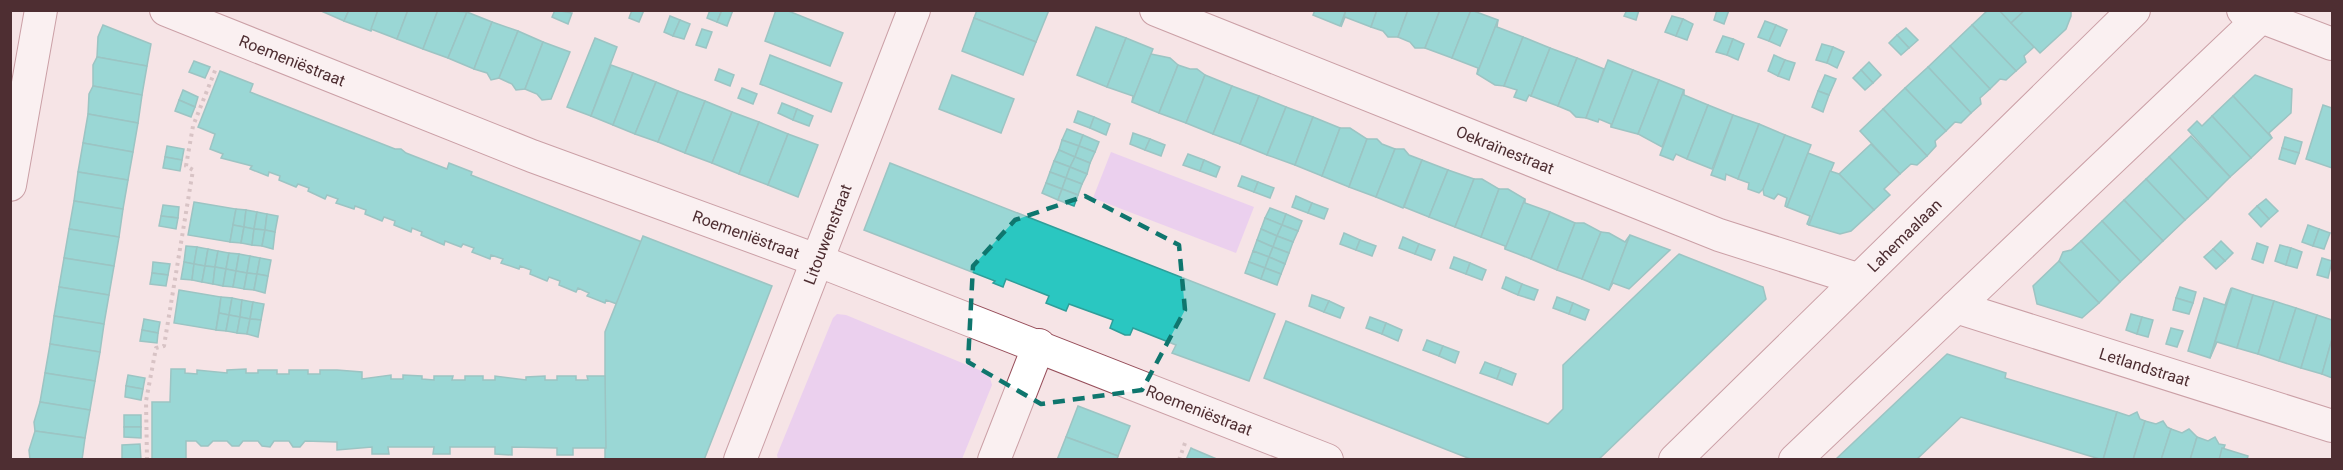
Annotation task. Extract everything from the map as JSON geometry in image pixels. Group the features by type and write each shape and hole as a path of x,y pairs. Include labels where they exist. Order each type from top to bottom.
{"street":[{"path":"10,185 40,10"},
{"name":"Roemeniëstraat","path":"166,10 532,156 819,261 1327,459"},
{"name":"Litouwenstraat","path":"740,459 819,261 914,10"},
{"name":"Oekraïnestraat","path":"1156,10 1719,235 1857,279"},
{"name":"Lahemaalaan","path":"1675,459 2134,10"},
{"path":"1795,459 1956,307 2252,14 2332,44"},
{"name":"Letlandstraat","path":"1956,307 2332,426"},
{"path":"994,459 1039,345"}],"path":[{"path":"147,459 146,401 156,348 164,346 193,170 186,166 193,126 219,61"},
{"path":"1179,459 1187,438"}],"highlighted area":[{"path":"1085,196 1179,245 1185,310 1142,390 1041,404 968,362 973,266 1015,220"}],"shaded area":[{"path":"1111,152 1254,207 1236,253 1093,198"},
{"path":"837,314 846,315 989,374 992,385 962,459 778,459 777,455 833,318"}],"building":[{"path":"319,10 349,10 344,21"},
{"path":"349,10 378,10 371,31 344,21"},
{"path":"378,10 408,10 397,39 371,29"},
{"path":"408,10 438,10 423,49 397,39"},
{"path":"438,10 467,12 448,58 423,49"},
{"path":"555,10 572,13 568,24 552,17"},
{"path":"632,10 644,10 639,22 629,18"},
{"path":"710,10 722,10 717,22 707,18"},
{"path":"722,10 733,10 727,26 717,22"},
{"path":"776,10 786,10 843,33 830,66 765,41"},
{"path":"977,10 1049,10 1036,42 974,18"},
{"path":"1315,10 1346,10 1340,26 1313,15"},
{"path":"1346,10 1377,10 1371,27 1345,17 1341,27"},
{"path":"1377,10 1408,10 1398,37 1388,37 1383,31 1371,27"},
{"path":"1408,10 1440,10 1425,48 1415,48 1410,42 1398,37"},
{"path":"1440,10 1471,10 1452,58 1425,48"},
{"path":"1471,10 1498,20 1477,74 1478,68 1452,58"},
{"path":"1627,10 1639,10 1636,20 1624,16"},
{"path":"1717,10 1729,10 1724,24 1714,20"},
{"path":"1988,10 1999,10 2034,47 2024,56 2026,62 2016,71 1972,25"},
{"path":"1999,10 2025,10 2011,23"},
{"path":"2025,10 2071,10 2071,16 2066,29 2040,53 2011,23"},
{"path":"467,12 492,22 474,69 448,58"},
{"path":"670,16 680,20 673,36 664,32"},
{"path":"1672,16 1683,19 1676,36 1665,32"},
{"path":"974,18 1036,42 1023,75 962,51"},
{"path":"1683,19 1693,24 1687,40 1676,36"},
{"path":"680,20 690,24 684,39 673,36"},
{"path":"1498,20 1497,27 1523,37 1504,86 1495,85 1477,74"},
{"path":"1765,21 1776,25 1769,41 1758,37"},
{"path":"492,22 518,31 499,78 491,80 487,73 474,69"},
{"path":"103,25 151,44 147,66 97,57 98,37"},
{"path":"1776,25 1787,30 1780,46 1769,41"},
{"path":"1972,25 2016,71 2006,80 2000,79 1990,89 1950,46"},
{"path":"1096,27 1126,38 1107,87 1077,75"},
{"path":"1906,28 1918,40 1909,48 1897,35"},
{"path":"702,29 712,32 706,48 696,45"},
{"path":"518,31 543,42 525,89 516,90 512,84 499,78"},
{"path":"1897,35 1909,48 1901,55 1889,43"},
{"path":"1723,36 1733,39 1727,55 1716,52"},
{"path":"1523,37 1550,48 1531,96 1529,95 1526,101 1514,97 1517,90 1504,86"},
{"path":"595,38 617,47 591,116 567,107"},
{"path":"1126,38 1153,49 1132,102 1133,96 1107,87"},
{"path":"1733,39 1744,44 1738,60 1727,55"},
{"path":"543,42 570,52 551,99 542,100 537,94 525,89"},
{"path":"1822,44 1833,47 1827,63 1816,60"},
{"path":"1950,46 1990,89 1980,98 1981,104 1971,113 1928,67"},
{"path":"1833,47 1844,52 1837,68 1827,63"},
{"path":"1550,48 1577,58 1558,106 1531,96"},
{"path":"1151,54 1170,58 1178,65 1159,113 1132,102"},
{"path":"770,55 842,83 831,112 760,84"},
{"path":"1774,55 1785,60 1778,76 1768,71"},
{"path":"97,57 147,66 142,95 93,86 93,65"},
{"path":"1577,58 1604,69 1586,118 1576,117 1570,111 1558,106"},
{"path":"1608,60 1633,70 1611,127 1611,124 1599,119 1598,122 1586,118"},
{"path":"1785,60 1795,63 1789,80 1778,76"},
{"path":"194,61 210,67 205,78 189,72"},
{"path":"1869,62 1881,75 1873,83 1861,70"},
{"path":"611,65 633,73 613,125 591,116"},
{"path":"1178,65 1197,69 1205,75 1186,123 1159,113"},
{"path":"1928,67 1971,113 1961,123 1955,122 1946,131 1905,88"},
{"path":"719,69 734,75 730,86 715,80"},
{"path":"1633,70 1659,80 1638,134 1611,127"},
{"path":"1861,70 1873,83 1865,90 1853,78"},
{"path":"220,71 253,84 250,92 395,149 401,149 447,169 449,163 472,172 471,175 642,242 617,304 606,300 605,303 587,296 589,293 578,288 576,292 559,285 560,281 549,277 547,281 530,274 531,270 520,266 519,269 501,263 503,259 491,255 490,259 472,252 474,248 463,244 461,247 445,241 444,245 421,235 422,232 412,228 411,232 394,225 395,221 384,217 382,221 365,214 366,210 336,203 338,199 327,195 325,199 308,191 309,188 298,184 296,187 279,180 280,176 269,172 268,176 250,169 252,166 221,158 223,154 210,149 215,134 198,127"},
{"path":"633,73 656,82 635,134 613,125"},
{"path":"952,75 1014,99 1001,133 939,109"},
{"path":"1205,75 1232,86 1213,134 1186,123"},
{"path":"1825,75 1836,79 1829,95 1818,91"},
{"path":"2255,75 2292,89 2291,113 2269,133 2272,138 2233,96"},
{"path":"1659,80 1684,90 1662,147 1638,134"},
{"path":"656,82 678,91 658,142 635,134"},
{"path":"93,86 142,95 138,123 88,114 89,94"},
{"path":"1232,86 1259,96 1240,144 1213,134"},
{"path":"742,88 757,94 753,104 738,98"},
{"path":"1905,88 1946,131 1935,141 1936,146 1927,156 1883,109"},
{"path":"183,90 198,97 195,107 179,100"},
{"path":"1684,90 1684,95 1708,105 1687,159 1676,154 1673,160 1660,155"},
{"path":"678,91 705,101 685,153 658,142"},
{"path":"1818,91 1829,95 1823,112 1812,107"},
{"path":"1259,96 1286,107 1267,155 1240,144"},
{"path":"2233,96 2272,138 2251,158 2212,116"},
{"path":"179,100 195,107 191,117 175,111"},
{"path":"705,101 732,112 712,163 685,153"},
{"path":"782,103 797,109 793,120 778,113"},
{"path":"1708,105 1733,115 1712,169 1687,159"},
{"path":"2323,105 2332,108 2332,168 2306,159"},
{"path":"1286,107 1313,117 1295,165 1267,155"},
{"path":"797,109 813,116 809,126 793,120"},
{"path":"1883,109 1927,156 1917,165 1911,164 1900,174 1860,131"},
{"path":"1078,111 1094,117 1090,128 1074,122"},
{"path":"732,112 759,122 739,174 712,163"},
{"path":"88,114 138,123 133,152 83,143"},
{"path":"1733,115 1759,124 1738,179 1726,174 1725,180 1711,175"},
{"path":"2212,116 2251,158 2230,177 2188,130 2197,121 2202,126"},
{"path":"1094,117 1110,124 1106,135 1090,128"},
{"path":"1313,117 1340,128 1322,176 1295,165"},
{"path":"759,122 788,134 768,185 739,174"},
{"path":"1759,124 1785,135 1763,189 1759,193 1748,189 1749,183 1738,179"},
{"path":"1340,128 1350,128 1367,139 1349,187 1322,176"},
{"path":"1067,129 1083,135 1079,146 1062,140"},
{"path":"1133,133 1150,139 1145,150 1130,144"},
{"path":"788,134 818,145 798,197 768,185"},
{"path":"1083,135 1099,142 1095,152 1079,146"},
{"path":"1785,135 1811,145 1787,207 1785,206 1787,198 1778,194 1774,199 1764,195 1763,189"},
{"path":"2191,136 2230,177 2208,199 2169,157"},
{"path":"2285,137 2302,142 2299,153 2282,148"},
{"path":"1150,139 1165,145 1161,156 1145,150"},
{"path":"1367,139 1377,139 1382,144 1395,149 1376,197 1349,187"},
{"path":"1062,140 1079,146 1075,157 1059,150"},
{"path":"83,143 133,152 128,180 78,172"},
{"path":"1871,144 1900,174 1884,189 1890,195 1874,210 1839,174"},
{"path":"167,146 184,149 182,160 165,157"},
{"path":"1079,146 1095,152 1090,163 1075,157"},
{"path":"2282,148 2299,153 2295,164 2279,159"},
{"path":"1395,149 1404,149 1409,155 1422,160 1403,208 1376,197"},
{"path":"1059,150 1075,157 1070,167 1054,161"},
{"path":"1808,153 1834,163 1809,225 1807,224 1810,216 1787,207"},
{"path":"1188,154 1204,160 1200,171 1183,165"},
{"path":"165,157 182,160 180,171 163,168"},
{"path":"1075,157 1090,163 1087,174 1070,167"},
{"path":"2169,157 2208,199 2185,220 2146,179"},
{"path":"1204,160 1220,167 1216,177 1200,171"},
{"path":"1422,160 1448,170 1429,217 1404,207"},
{"path":"1054,161 1070,167 1066,178 1050,172"},
{"path":"890,163 1275,314 1249,381 1172,353 1176,345 1133,328 1130,335 1125,335 1110,328 1113,320 1069,304 1066,311 1046,303 1049,296 1006,279 1003,287 993,283 995,281 864,230"},
{"path":"1070,167 1087,174 1082,184 1066,178"},
{"path":"1448,170 1474,179 1455,227 1429,217"},
{"path":"1830,171 1839,174 1874,210 1851,231 1840,234 1809,225"},
{"path":"78,172 128,180 123,209 74,201"},
{"path":"1050,172 1066,178 1062,189 1046,183"},
{"path":"1242,176 1258,182 1254,192 1238,186"},
{"path":"1066,178 1082,184 1078,195 1062,189"},
{"path":"1474,179 1482,179 1499,189 1481,237 1455,227"},
{"path":"2146,179 2185,220 2163,241 2124,200"},
{"path":"1258,182 1274,188 1270,198 1254,192"},
{"path":"1046,183 1062,189 1058,200 1042,193"},
{"path":"1062,189 1078,195 1074,206 1058,200"},
{"path":"1499,189 1508,189 1525,199 1505,249 1505,246 1481,237"},
{"path":"1296,196 1312,203 1308,213 1292,207"},
{"path":"1525,199 1525,203 1550,212 1531,259 1505,249"},
{"path":"2266,199 2278,211 2269,219 2257,206"},
{"path":"2124,200 2163,241 2141,262 2102,221"},
{"path":"74,201 123,209 119,237 69,229"},
{"path":"194,202 236,209 230,242 188,235"},
{"path":"1312,203 1328,209 1324,219 1308,213"},
{"path":"163,205 179,207 178,218 161,216"},
{"path":"2257,206 2269,219 2261,227 2249,214"},
{"path":"1270,208 1286,214 1282,225 1265,218"},
{"path":"236,209 246,210 244,227 233,225"},
{"path":"246,210 257,212 254,229 244,227"},
{"path":"257,212 267,214 265,230 254,229"},
{"path":"1550,212 1575,223 1557,270 1531,259"},
{"path":"267,214 278,216 275,232 265,230"},
{"path":"1286,214 1302,221 1298,231 1282,225"},
{"path":"161,216 178,218 176,229 159,226"},
{"path":"1265,218 1282,225 1277,236 1261,229"},
{"path":"2102,221 2141,262 2120,282 2081,241"},
{"path":"1575,223 1584,223 1601,232 1582,279 1557,270"},
{"path":"233,225 244,227 241,243 230,242"},
{"path":"1282,225 1298,231 1293,242 1277,236"},
{"path":"2308,225 2319,229 2313,246 2302,242"},
{"path":"244,227 254,229 252,245 241,243"},
{"path":"69,229 119,237 114,266 64,258"},
{"path":"254,229 265,230 262,246 252,245"},
{"path":"1261,229 1277,236 1273,247 1257,240"},
{"path":"2319,229 2330,233 2324,249 2313,246"},
{"path":"265,230 275,232 273,249 262,246"},
{"path":"1601,232 1609,233 1625,242 1630,235 1609,290 1582,279"},
{"path":"1344,233 1360,240 1356,250 1340,244"},
{"path":"1630,235 1670,250 1629,289 1613,283 1609,290"},
{"path":"643,236 772,286 704,460 605,460 605,332"},
{"path":"1277,236 1293,242 1289,253 1273,247"},
{"path":"1403,237 1419,244 1415,254 1399,248"},
{"path":"1257,240 1273,247 1269,257 1253,251"},
{"path":"1360,240 1376,246 1372,256 1356,250"},
{"path":"2081,241 2120,282 2099,303 2059,261 2063,252 2071,250"},
{"path":"2221,241 2233,253 2225,261 2213,249"},
{"path":"2257,243 2268,247 2263,263 2252,259"},
{"path":"1419,244 1435,250 1431,260 1415,254"},
{"path":"2280,245 2291,248 2286,265 2275,261"},
{"path":"186,246 197,247 194,264 184,262"},
{"path":"197,247 208,249 205,266 194,264"},
{"path":"1273,247 1289,253 1285,264 1269,257"},
{"path":"2291,248 2302,252 2297,268 2286,265"},
{"path":"208,249 218,251 215,267 205,266"},
{"path":"2213,249 2225,261 2216,269 2204,257"},
{"path":"218,251 229,253 226,269 215,267"},
{"path":"1253,251 1269,257 1265,268 1249,262"},
{"path":"229,253 239,254 236,271 226,269"},
{"path":"239,254 250,256 247,273 236,271"},
{"path":"1679,254 1763,287 1766,299 1598,460 1473,460 1264,378 1286,321 1548,424 1563,409 1563,365"},
{"path":"250,256 260,258 257,274 247,273"},
{"path":"1269,257 1285,264 1281,274 1265,268"},
{"path":"1454,257 1470,263 1466,274 1450,268"},
{"path":"64,258 114,266 109,295 59,287"},
{"path":"260,258 271,260 268,276 257,274"},
{"path":"2322,258 2332,261 2328,278 2317,275"},
{"path":"2059,261 2099,303 2082,318 2037,304 2033,286"},
{"path":"153,262 170,264 168,275 152,273"},
{"path":"184,262 194,264 192,280 181,279"},
{"path":"1249,262 1265,268 1261,279 1245,273"},
{"path":"1470,263 1486,270 1482,280 1466,274"},
{"path":"194,264 205,266 202,282 192,280"},
{"path":"205,266 215,267 213,284 202,282"},
{"path":"215,267 226,269 223,286 213,284"},
{"path":"1265,268 1281,274 1277,285 1261,279"},
{"path":"226,269 236,271 233,287 223,286"},
{"path":"236,271 247,273 244,289 233,287"},
{"path":"152,273 168,275 166,286 150,284"},
{"path":"247,273 257,274 254,290 244,289"},
{"path":"257,274 268,276 265,293 254,290"},
{"path":"1506,277 1522,284 1518,295 1502,288"},
{"path":"1522,284 1538,290 1534,300 1518,295"},
{"path":"59,287 109,295 104,324 54,316"},
{"path":"2180,287 2196,292 2193,303 2176,298"},
{"path":"2231,288 2210,358 2188,351 2204,298 2225,305"},
{"path":"2232,288 2253,295 2237,348 2217,342 2210,358"},
{"path":"179,290 221,297 216,330 174,323"},
{"path":"1312,295 1329,301 1324,312 1309,306"},
{"path":"2253,295 2274,301 2258,354 2237,348"},
{"path":"221,297 232,298 229,315 219,313"},
{"path":"1557,297 1573,303 1569,314 1553,308"},
{"path":"232,298 242,300 240,317 229,315"},
{"path":"2176,298 2193,303 2189,314 2173,310"},
{"path":"242,300 253,302 250,319 240,317"},
{"path":"1329,301 1344,308 1340,318 1324,312"},
{"path":"2274,301 2296,308 2279,361 2258,354"},
{"path":"253,302 264,304 261,320 250,319"},
{"path":"1573,303 1589,310 1585,320 1569,314"},
{"path":"2296,308 2317,315 2301,368 2279,361"},
{"path":"219,313 229,315 226,331 216,330"},
{"path":"2131,314 2142,317 2137,334 2126,330"},
{"path":"229,315 240,317 237,333 226,331"},
{"path":"2317,315 2332,320 2332,339 2322,374 2301,368"},
{"path":"54,316 104,324 100,352 50,344"},
{"path":"240,317 250,319 247,334 237,333"},
{"path":"1370,317 1386,323 1382,334 1366,328"},
{"path":"2142,317 2153,320 2148,337 2137,334"},
{"path":"144,319 160,322 158,333 142,330"},
{"path":"250,319 261,320 258,337 247,334"},
{"path":"1386,323 1402,330 1398,341 1382,334"},
{"path":"2171,328 2183,331 2177,347 2166,344"},
{"path":"142,330 158,333 157,343 140,341"},
{"path":"2332,339 2332,378 2322,374"},
{"path":"1427,340 1443,346 1439,356 1423,350"},
{"path":"50,344 100,352 95,381 45,373"},
{"path":"1443,346 1459,352 1455,363 1439,356"},
{"path":"1947,354 2006,373 2005,378 2117,412 2103,460 1961,417 1916,460 1835,460"},
{"path":"1485,362 1501,368 1497,379 1480,373"},
{"path":"1501,368 1516,374 1512,385 1497,379"},
{"path":"171,369 185,369 185,373 197,374 197,370 227,373 227,370 246,369 246,373 258,373 258,370 277,370 277,374 289,374 289,370 308,370 308,374 320,374 320,370 337,370 362,372 362,379 391,375 391,379 403,379 403,375 422,376 422,379 434,380 434,376 453,376 452,380 465,380 465,376 483,376 483,380 495,380 495,376 526,380 526,377 545,376 545,380 557,380 557,376 576,376 576,380 588,380 587,376 605,376 606,448 573,448 573,455 557,455 557,448 512,447 512,455 495,454 495,447 450,447 450,454 433,454 434,447 388,447 389,454 372,454 372,447 337,450 337,442 305,441 300,447 293,447 289,441 274,441 270,447 262,446 258,441 243,441 239,446 232,446 227,441 213,441 208,446 201,446 196,441 186,441 186,460 152,460 152,402 170,402"},
{"path":"45,373 95,381 90,410 40,402"},
{"path":"128,375 145,378 143,389 126,386"},
{"path":"126,386 143,389 141,400 125,397"},
{"path":"40,402 90,410 85,438 35,431 34,422"},
{"path":"1078,406 1130,426 1118,456 1066,437"},
{"path":"2117,412 2129,416 2137,412 2140,419 2145,421 2133,460 2103,460"},
{"path":"124,415 141,415 141,427 124,427"},
{"path":"2145,421 2156,424 2163,421 2171,429 2161,460 2133,460"},
{"path":"124,427 141,427 141,438 124,437"},
{"path":"2171,429 2182,433 2189,429 2197,437 2190,460 2161,460"},
{"path":"35,431 85,438 82,460 30,460 29,450"},
{"path":"1066,437 1118,456 1117,460 1057,460"},
{"path":"2197,437 2208,441 2215,437 2219,444 2225,445 2219,460 2190,460"},
{"path":"140,444 141,460 122,460 122,445"},
{"path":"1191,448 1193,449 1219,460 1186,460"},
{"path":"2222,448 2248,456 2247,460 2219,460"}]}
